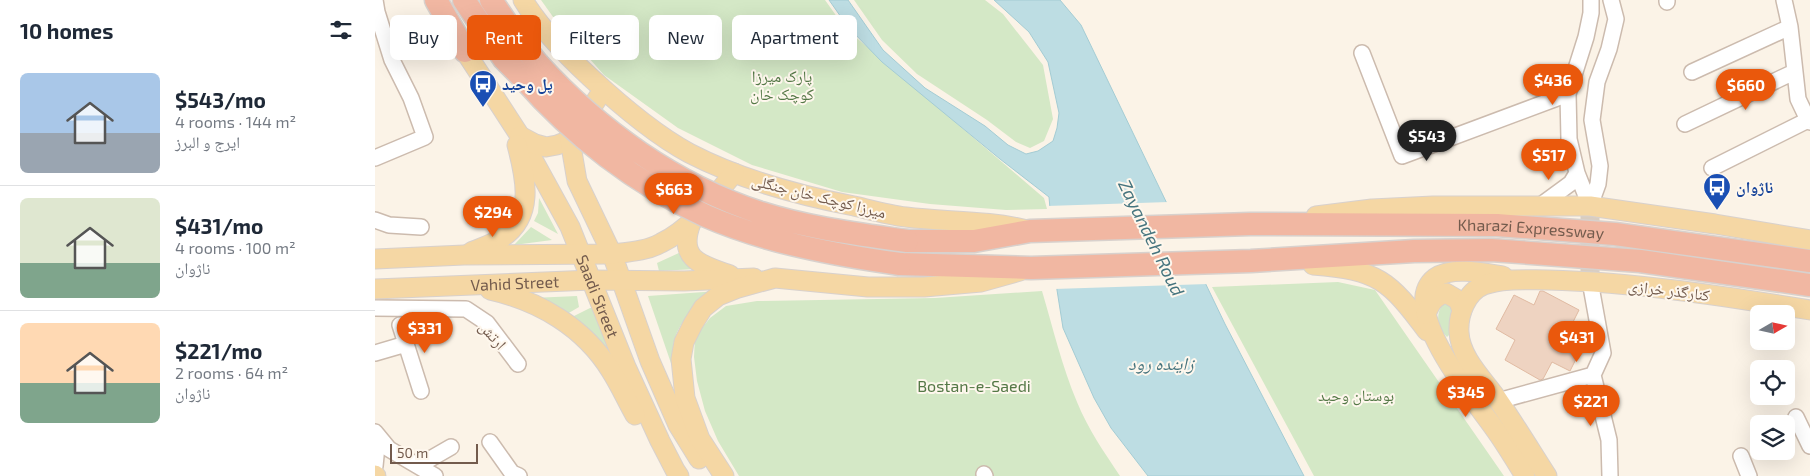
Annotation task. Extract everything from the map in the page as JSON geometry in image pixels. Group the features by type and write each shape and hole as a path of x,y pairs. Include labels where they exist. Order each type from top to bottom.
{"highway":[{"path":"436,0 465,51"},
{"path":"464,0 504,59 530,71"},
{"path":"491,0 514,34 530,71"},
{"name":"Kharazi Expressway","path":"530,71 564,92 601,125 649,158 716,195 761,213 844,232 907,241 974,240 1030,231 1250,224 1497,225 1615,234 1810,261"},
{"name":"Kharazi Expressway","path":"530,71 546,104 585,140 669,197 706,216 733,226 799,246 847,257 900,264 1031,268 1251,261 1414,251 1491,250 1640,261 1810,284"},
{"path":"1615,234 1635,229 1810,251"}],"main road":[{"path":"431,0 510,120 524,172 525,205 512,228 499,239 464,255 478,266 479,270 478,276 467,284"},
{"name":"میرزا کوچک خان جنگلی","path":"523,0 540,24 573,62 603,90 644,123 688,152 733,174 795,194 905,217 1006,225 1030,231"},
{"path":"521,136 535,144 546,147 570,140 603,90"},
{"name":"Saadi Street","path":"510,120 521,136 571,227 625,367 677,473"},
{"name":"Saadi Street","path":"570,140 577,181 612,254 650,361 678,425 698,457 715,476"},
{"name":"Vahid Street","path":"375,260 464,255 612,254 633,252 660,244 691,223 733,174"},
{"path":"1250,224 1372,210 1433,206 1590,206 1810,240"},
{"path":"691,223 687,232 686,243 690,256 701,264 736,277"},
{"path":"1251,261 1339,267 1376,277 1389,286 1407,304 1436,342 1525,476"},
{"name":"Vahid Street","path":"375,289 592,280 684,281 736,277 775,278 868,287 924,286 981,282 1031,268"},
{"path":"1459,272 1483,273 1527,280 1482,285 1466,301 1462,310 1457,343 1451,348 1444,348 1436,342 1426,314 1425,302 1428,285 1436,277 1447,273 1459,272"},
{"path":"724,476 700,439 685,398 681,359 684,342 703,308 718,296 738,288 775,278"},
{"name":"کنارگذر خرازی","path":"1527,280 1590,281 1662,288 1810,310"},
{"path":"467,284 509,294 529,302 573,327 596,350 611,370 652,444 677,473"},
{"path":"1426,314 1431,301 1446,293 1458,300 1462,310"},
{"path":"1459,333 1466,356 1547,476"}],"street":[{"path":"375,0 392,60 411,98 425,137 375,158"},
{"path":"1590,206 1577,173 1569,139 1568,94 1586,37 1591,13 1591,0"},
{"path":"1590,206 1600,166 1591,120 1597,82 1609,49 1616,19 1611,0"},
{"path":"1712,168 1809,121 1798,99 1790,27 1784,0"},
{"path":"1692,72 1790,27"},
{"path":"1362,53 1402,156 1568,94"},
{"path":"1685,124 1794,72"},
{"path":"1541,205 1571,183 1577,173"},
{"path":"375,220 389,226 421,226"},
{"path":"1590,281 1603,353 1593,375 1609,440 1610,476"},
{"name":"ارتش","path":"375,308 466,309 487,323 518,364"},
{"path":"400,326 421,391"},
{"path":"375,353 406,344"},
{"path":"1498,401 1593,375"},
{"path":"1796,417 1810,446"},
{"path":"376,434 389,450 435,476"},
{"path":"375,466 376,434"},
{"path":"490,442 512,473 519,476"},
{"path":"418,466 451,447"},
{"path":"1741,456 1749,476"}],"green space":[{"name":"پارک میرزا کوچک خان","path":"541,0 825,0 836,15 732,15 732,60 857,60 857,38 1044,198 1047,209 1006,210 930,204 842,192 752,165 678,128 604,75 591,60 639,60 639,15 552,15"},
{"path":"854,0 985,0 1003,14 1043,65 1053,119 1044,141 1030,148 1016,142 987,120 917,74 882,40"},
{"path":"539,198 558,234 534,221 538,213"},
{"path":"531,227 552,240 514,245"},
{"path":"681,252 695,269 659,271 657,263"},
{"name":"بوستان وحید","path":"1338,282 1375,290 1504,476 1314,476 1212,287"},
{"path":"718,291 695,307 678,330 673,348 674,372 648,296"},
{"name":"Bostan-e-Saedi","path":"1042,291 1062,361 1081,412 1120,476 739,476 718,441 705,411 697,381 694,357 695,337 710,318 726,306 757,301 935,298"},
{"path":"577,296 579,307 567,314 532,298"},
{"path":"1447,304 1452,309 1453,316 1451,333 1447,337 1441,329 1438,318 1442,305"},
{"path":"590,308 597,308 614,355 572,317"}],"water":[{"name":"زاینده رود","path":"829,0 848,0 883,50 925,88 985,126 1008,145 1026,154 1038,151 1053,141 1059,113 1048,62 1029,32 994,0 1060,0 1081,25 1225,324 1304,476 1148,476 1111,428 1094,398 1063,328 1057,290 1049,197 882,62 857,36 857,15 840,15"}],"pier":[{"path":"1169,202 1208,284 1054,289 1047,206"}],"building":[{"path":"1540,291 1579,310 1570,328 1587,337 1570,371 1552,362 1543,379 1540,380 1505,360 1515,340 1496,329 1514,295 1534,305"}],"tunnel":[{"path":"1590,206 1590,281"}],"place":[{"name":"پل وحید","path":"483,108"},
{"name":"ناژوان","path":"1717,211"}],"water label":[{"name":"Zayandeh Roud","path":"1151,238"}]}
